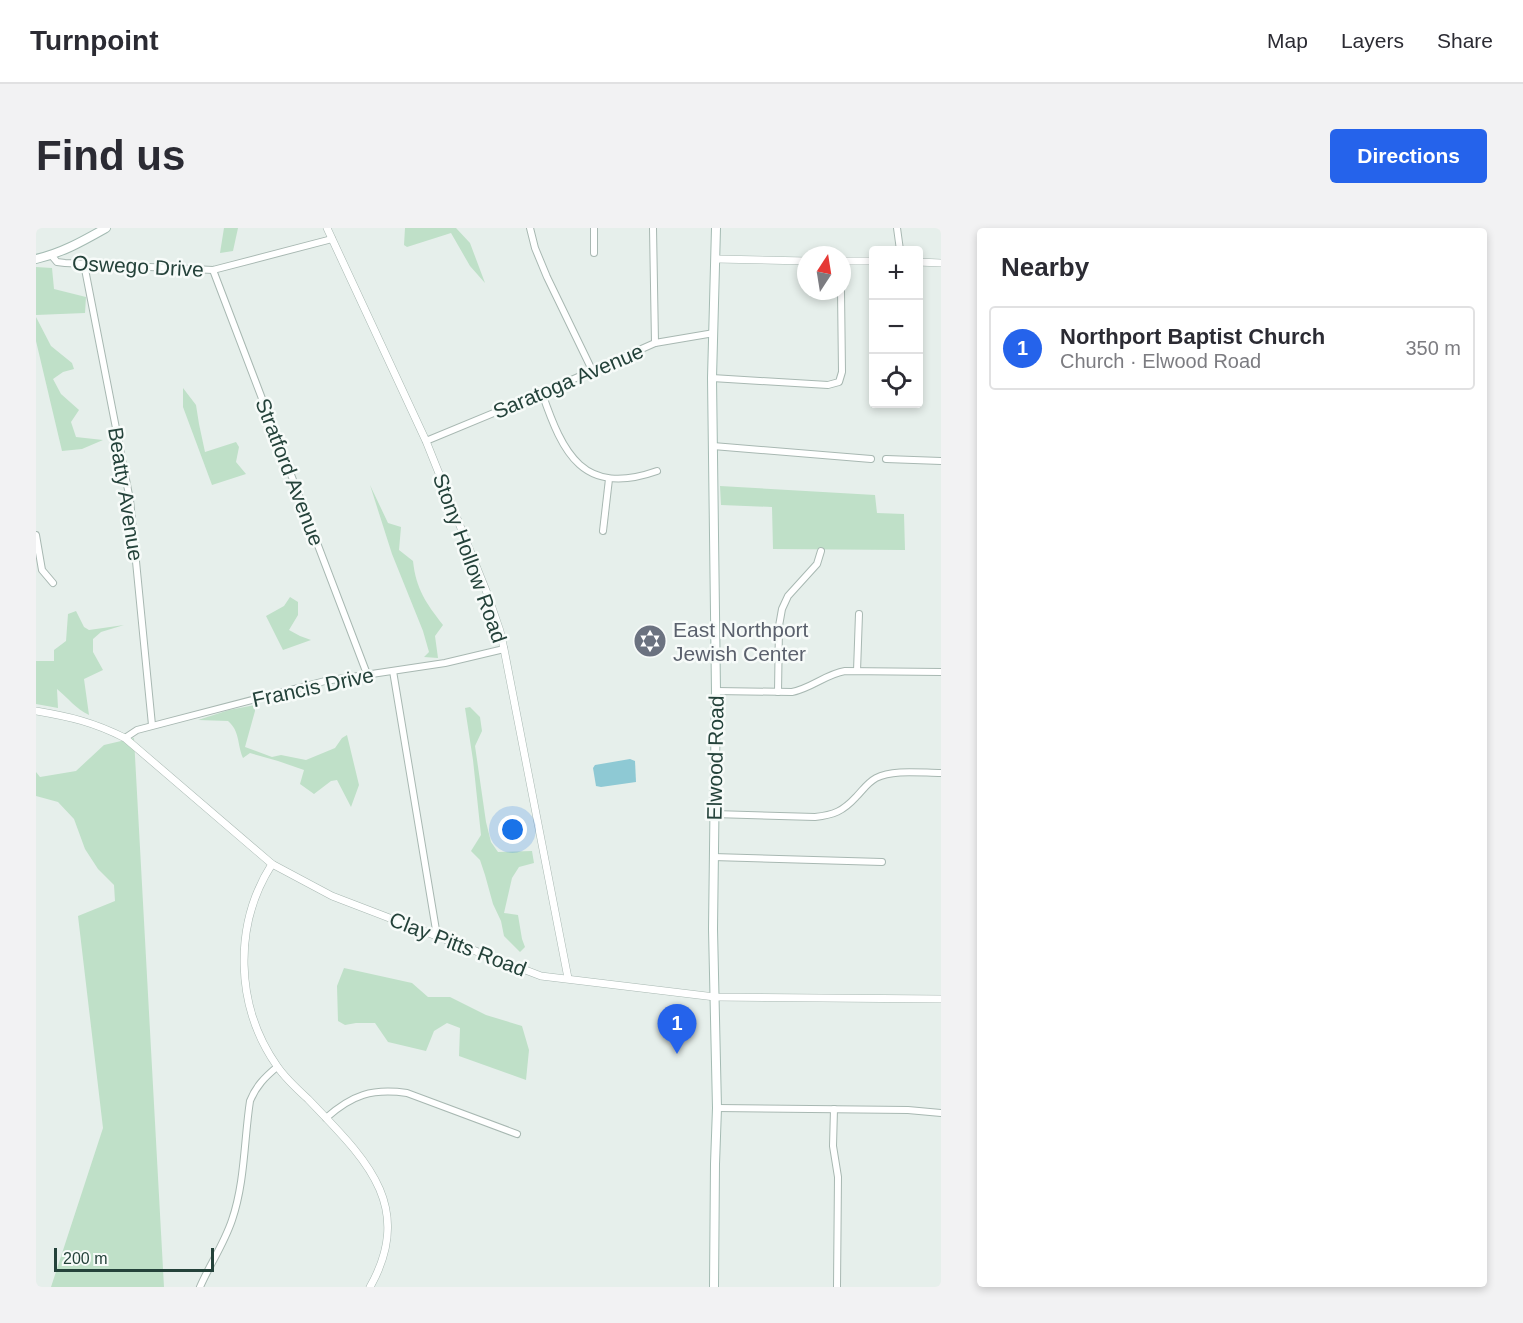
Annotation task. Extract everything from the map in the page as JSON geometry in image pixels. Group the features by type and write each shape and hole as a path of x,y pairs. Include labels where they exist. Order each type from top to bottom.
{"main road":[{"path":"36,260 72,248 106,228"},
{"name":"Elwood Road","path":"714,1287 717,1108 713,929 716,691 712,378 716,228"}],"street":[{"name":"Stony Hollow Road","path":"327,228 426,441 500,631 568,978"},
{"path":"530,228 547,277 592,370"},
{"path":"594,228 594,253"},
{"path":"653,228 655,343"},
{"path":"897,228 899,246"},
{"name":"Oswego Drive","path":"52,256 57,262 213,270 332,239"},
{"path":"716,259 797,261"},
{"path":"851,261 869,261"},
{"path":"923,262 941,263"},
{"name":"Beatty Avenue","path":"84,264 130,500 152,725"},
{"name":"Stratford Avenue","path":"213,270 368,674"},
{"path":"712,378 828,385 839,382 842,372 841,300"},
{"name":"Saratoga Avenue","path":"426,441 655,343 714,333"},
{"path":"542,393 566,450 583,468 609,479 642,476 657,471"},
{"path":"713,446 871,459"},
{"path":"886,459 941,461"},
{"path":"603,531 609,479"},
{"path":"36,536 42,570 53,583"},
{"path":"778,692 779,626 782,609 788,597 817,564 821,551"},
{"path":"857,670 859,614"},
{"name":"Francis Drive","path":"125,738 137,730 152,725 293,688 445,663 504,649"},
{"path":"716,691 792,693 803,690 836,673 857,670 941,672"},
{"path":"393,671 437,936"},
{"name":"Clay Pitts Road","path":"36,711 76,718 104,727 125,738 272,864 332,896 541,976 715,997 941,999"},
{"path":"714,814 815,817 832,815 846,807 867,784 878,777 892,773 941,773"},
{"path":"714,856 882,862"},
{"path":"272,864 263,879 250,912 243,950 243,970 249,1003 253,1020 277,1067 326,1118 372,1173 384,1199 388,1224 386,1248 370,1287"},
{"path":"200,1287 226,1235 237,1202 250,1101 254,1090 277,1067"},
{"path":"326,1118 350,1100 364,1094 394,1091 517,1134"},
{"path":"717,1108 928,1110 941,1113"},
{"path":"834,1109 833,1146 838,1177 837,1287"}],"green space":[{"path":"224,228 238,228 233,251 220,253"},
{"path":"405,228 456,228 470,243 485,283 470,266 451,233 407,247 404,245"},
{"path":"36,267 52,268 54,289 86,297 85,313 36,315"},
{"path":"36,317 51,346 72,363 74,369 63,372 53,379 61,394 79,410 71,422 76,437 103,440 82,449 62,451 36,341"},
{"path":"183,388 196,405 205,452 236,442 239,447 236,462 246,474 212,485 183,407"},
{"path":"370,485 388,523 401,527 399,550 413,561 423,595 443,625 435,636 438,658 424,657 429,652 423,631 392,554"},
{"path":"720,486 875,495 877,513 904,514 905,550 773,549 772,507 721,505"},
{"path":"290,597 298,602 298,615 289,630 311,640 283,650 266,616 284,606"},
{"path":"76,611 84,627 89,630 124,625 101,632 93,639 93,652 103,670 84,679 89,715 76,707 57,689 58,708 36,704 36,661 54,661 54,650 66,641 68,614"},
{"path":"255,705 245,747 272,757 281,755 306,760 335,748 347,735 359,785 351,807 337,780 331,781 314,794 300,784 304,770 250,753 243,758 236,733 228,721 198,720"},
{"path":"470,707 480,717 482,731 475,746 491,842 498,852 532,851 534,863 519,867 512,878 504,913 518,915 525,947 520,952 504,936 480,860 471,851 481,835 465,708"},
{"path":"134,738 164,1287 51,1287 103,1128 78,916 115,901 114,885 98,869 85,849 74,819 58,802 36,796 36,772 40,777 76,771 104,745"},
{"path":"344,968 412,983 428,997 450,997 486,1015 522,1026 529,1050 526,1080 459,1056 460,1028 447,1023 434,1031 426,1051 388,1042 375,1023 345,1025 338,1021 337,986"}],"water":[{"path":"630,759 635,761 636,782 596,786 593,768 595,765"}],"place":[{"name":"East Northport Jewish Center","path":"650,641"},
{"name":"Northport Baptist Church","path":"677,1054"}]}
